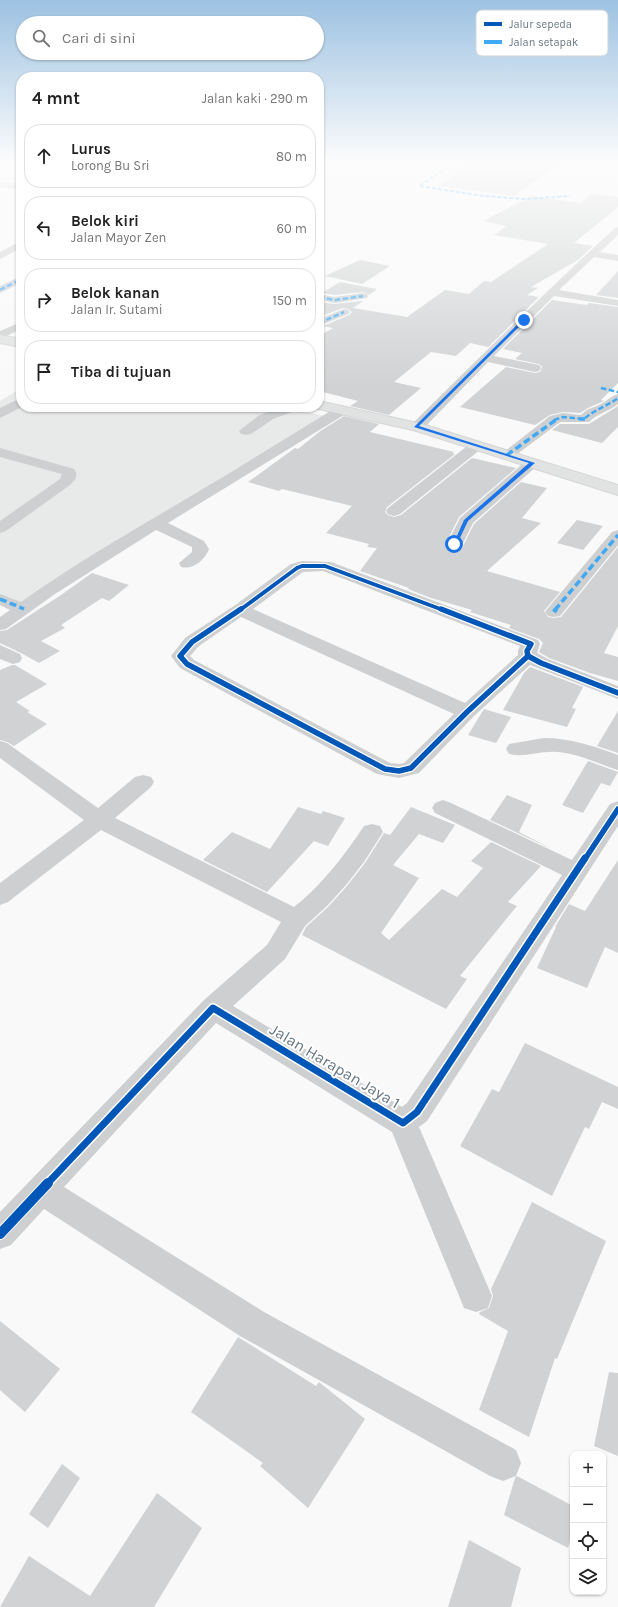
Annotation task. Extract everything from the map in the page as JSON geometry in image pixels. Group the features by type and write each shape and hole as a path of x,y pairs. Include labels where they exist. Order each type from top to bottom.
{"street":[{"path":"416,427 591,254 612,241"},
{"path":"0,256 16,247"},
{"path":"591,254 618,258"},
{"path":"0,260 14,261"},
{"path":"0,290 16,282"},
{"path":"551,292 618,304"},
{"path":"324,298 335,300 363,296"},
{"path":"324,320 344,312"},
{"path":"0,335 16,327"},
{"path":"0,339 16,342"},
{"path":"486,358 535,368"},
{"path":"600,388 618,392"},
{"path":"507,455 556,419 563,417 584,419 593,411 606,408 618,398"},
{"path":"0,414 16,405"},
{"path":"324,406 416,427 618,490"},
{"path":"0,625 49,590 155,523 229,480 286,442 342,410"},
{"path":"246,432 257,421 276,412"},
{"path":"394,511 476,446"},
{"path":"0,452 69,472 69,477 65,482 0,528"},
{"path":"454,544 466,521 532,463"},
{"path":"155,523 198,544 201,549 199,554 187,564"},
{"path":"554,612 618,535"},
{"path":"302,566 325,566 531,644 527,651 528,656 411,768 399,772 384,769 187,664 180,656 192,642 240,610 297,568 302,566"},
{"path":"0,599 24,609"},
{"path":"240,610 468,712"},
{"path":"528,656 541,663 618,693"},
{"path":"516,749 549,744 569,746 582,749 618,764"},
{"path":"0,748 99,820 296,919"},
{"path":"0,896 99,820 143,782"},
{"path":"443,808 576,872"},
{"name":"Jalan Harapan Jaya 1","path":"213,1008 403,1123 417,1112 618,809"},
{"path":"0,1234 213,1008 276,952 296,919 314,906 341,878 372,832"},
{"path":"403,1123 476,1296"},
{"path":"41,1190 252,1324 503,1463"}],"shaded area":[{"path":"16,391 16,412 307,412 330,417 20,603 0,597 0,401"}],"building":[{"path":"500,236 583,236 574,243 593,246 578,260 531,287 538,288 527,295 539,297 488,347 470,343 456,356 431,352 394,382 421,388 389,415 350,406 358,401 324,392 324,333 333,328 324,326 349,315 352,312 343,308 324,315 324,303 335,304 363,301 353,308 407,317 445,290 469,294 484,281 491,282 548,244"},
{"path":"360,260 390,266 362,284 325,276"},
{"path":"618,271 618,298 596,295"},
{"path":"340,282 377,289 369,295 363,292 335,295 324,293 324,292"},
{"path":"552,300 587,305 589,303 618,307 618,383 601,400 604,401 580,413 563,412 550,415 535,425 460,407 506,367 535,373 540,372 542,367 539,364 515,359 522,353 503,349"},
{"path":"618,406 618,427 602,443 552,430 560,424 589,424"},
{"path":"344,416 379,424 370,432 454,452 452,453 455,454 387,507 385,512 394,517 401,515 472,458 516,468 459,517 446,543 449,548 455,550 462,548 474,524 521,482 547,488 522,518 541,523 487,571 560,592 544,611 548,617 561,617 618,547 618,626 604,653 618,657 618,681 590,673 549,658 539,652 543,643 539,639 509,628 511,625 470,612 472,610 431,598 408,589 409,588 360,571 377,548 367,547 369,544 326,533 352,506 282,489 279,491 248,482 295,448 298,449 319,432"},
{"path":"577,520 603,526 583,550 557,543"},
{"path":"92,573 129,585 109,601 102,598 61,625 65,628 41,641 60,651 39,663 0,643 0,631 7,630"},
{"path":"15,665 47,684 16,702 30,711 27,712 47,724 14,746 0,740 0,670"},
{"path":"530,667 583,687 572,708 576,709 567,727 503,710 524,673"},
{"path":"484,709 511,717 496,743 468,735"},
{"path":"618,711 618,753 597,746"},
{"path":"588,761 618,772 610,786 601,783 583,813 562,805"},
{"path":"507,795 532,805 519,832 552,849 490,820"},
{"path":"298,807 321,814 323,811 345,818 328,846 314,841 267,892 203,860 232,832 270,849"},
{"path":"411,807 455,825 443,843 419,834 393,865 419,878 381,933 389,940 442,889 457,897 483,868 471,861 491,842 541,866 508,902 517,906 460,976 467,979 446,1009 302,935 306,927 328,907 347,886 365,863 384,833 390,835"},
{"path":"618,860 618,953 605,947 587,988 537,968 555,927 569,904 585,911"},
{"path":"525,1043 618,1087 618,1109 602,1102 589,1129 585,1127 552,1196 460,1146 492,1089 499,1092"},
{"path":"532,1202 606,1241 557,1359 555,1358 529,1437 479,1410 508,1331 479,1314 480,1312 489,1308 493,1296 491,1289"},
{"path":"0,1321 60,1369 25,1412 0,1390"},
{"path":"238,1337 316,1386 319,1382 365,1419 308,1508 260,1466 263,1463 191,1412"},
{"path":"609,1372 618,1373 618,1456 594,1446"},
{"path":"62,1464 80,1478 48,1528 29,1514"},
{"path":"517,1476 570,1504 570,1540 568,1548 504,1515 515,1478"},
{"path":"157,1493 202,1528 154,1607 0,1607 29,1556 90,1596"},
{"path":"469,1540 521,1568 511,1607 448,1607"}],"marked path":[{"path":"0,290 16,282"},
{"path":"324,298 335,300 363,296"},
{"path":"324,321 344,312"},
{"path":"601,388 618,392"},
{"path":"507,455 555,419 563,417 584,419 593,411 606,407 618,398"},
{"path":"554,612 618,535"},
{"path":"0,599 24,609"}],"cycle path":[{"path":"528,656 527,651 531,644 325,566 302,566 297,568 240,610 192,642 180,656 187,664 385,769 399,771 411,768 467,712 528,656 541,663 618,693"},
{"path":"0,1234 213,1008 403,1123 417,1112 618,809"}],"route":[{"path":"454,544 466,521 532,463 416,427 524,320"}]}
